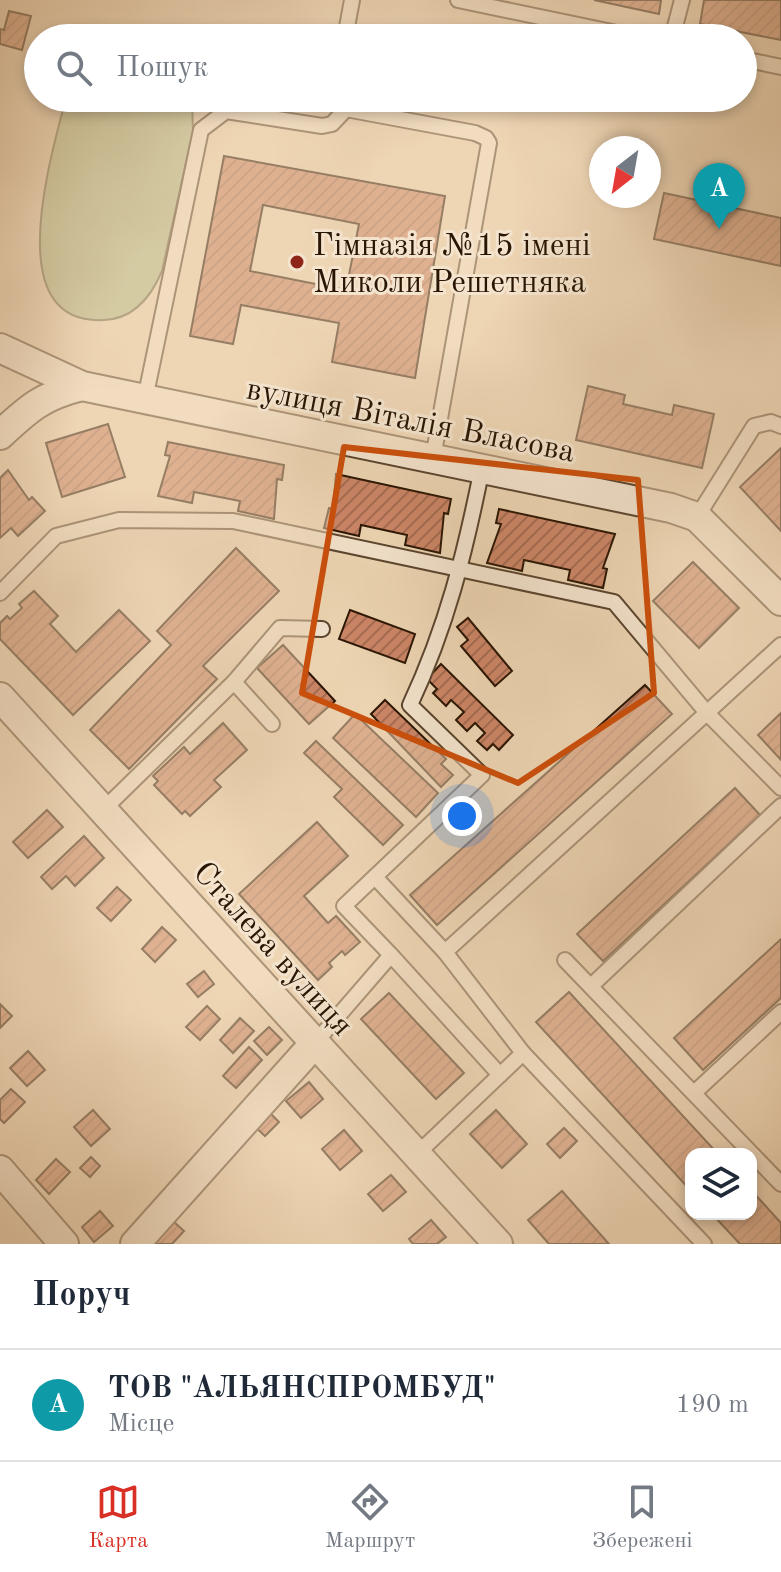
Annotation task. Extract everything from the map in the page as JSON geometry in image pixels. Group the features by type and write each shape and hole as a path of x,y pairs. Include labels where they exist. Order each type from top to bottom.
{"street":[{"name":"вулиця Віталія Власова","path":"0,348 82,386 638,500 697,517 781,601"},
{"path":"0,435 28,408 50,394 82,386"},
{"name":"Сталева вулиця","path":"0,697 498,1244"},
{"path":"135,1244 314,1044"},
{"path":"0,1170 64,1244"}],"lane":[{"path":"348,24 352,0"},
{"path":"458,0 574,24"},
{"path":"676,24 682,0"},
{"path":"757,62 781,67"},
{"path":"145,399 201,130 225,112"},
{"path":"232,112 322,126 332,124 337,112"},
{"path":"378,112 475,133 489,143 433,458"},
{"path":"697,517 754,426 771,422 781,426"},
{"path":"482,468 462,569 436,649 410,705 482,775 344,906 500,1075"},
{"path":"0,593 56,536 119,520 233,521 614,602 707,713 781,788"},
{"path":"104,809 234,682 280,628 322,629"},
{"path":"445,952 781,645"},
{"path":"234,682 272,724"},
{"path":"591,986 781,806"},
{"path":"375,877 445,952 523,1053 704,1244"},
{"path":"314,1044 391,955"},
{"path":"565,960 781,1184"},
{"path":"694,1093 781,1012"},
{"path":"416,1155 523,1053"}],"highlighted area":[{"path":"344,447 638,480 654,693 518,783 302,693"}],"green space":[{"path":"63,112 192,112 193,131 162,271 147,298 124,316 104,320 72,315 52,297 42,269 40,234 51,160"}],"building":[{"path":"594,0 661,0 659,14"},
{"path":"704,0 781,0 781,40 757,35 757,24 700,24"},
{"path":"9,11 31,16 29,24 24,24 22,50 0,44 0,29 4,30"},
{"path":"224,156 445,196 415,378 332,362 339,323 241,305 233,344 190,336","holes":["263,205 359,224 346,290 250,271"]},
{"path":"664,193 781,218 781,266 654,239"},
{"path":"588,386 625,395 623,404 672,415 674,405 714,414 702,468 576,440"},
{"path":"108,424 125,477 62,497 46,443"},
{"path":"168,442 284,465 282,480 277,479 274,519 238,511 240,501 194,492 192,503 158,496 170,456 165,455"},
{"path":"781,448 781,531 740,487"},
{"path":"8,470 29,500 32,497 45,511 18,536 11,528 0,538 0,478"},
{"path":"336,474 451,499 448,514 444,513 440,553 405,545 407,535 361,525 359,536 324,528 329,508 333,509"},
{"path":"499,509 615,534 603,568 607,569 603,588 568,580 570,570 524,560 522,571 487,563 501,524 496,523"},
{"path":"236,548 279,591 203,666 217,679 129,769 90,730 171,645 157,631"},
{"path":"693,562 739,608 699,648 653,601"},
{"path":"34,591 58,616 50,624 76,652 119,610 150,641 73,715 0,639 0,623 22,608 19,604"},
{"path":"350,610 415,634 405,663 339,639"},
{"path":"468,618 512,671 495,686 461,646 468,640 457,627"},
{"path":"283,645 335,701 309,724 257,668"},
{"path":"441,664 513,735 499,750 493,744 487,750 477,741 485,733 475,723 467,731 456,720 464,712 451,700 446,706 433,693 437,689 427,679"},
{"path":"645,685 672,714 437,925 410,895"},
{"path":"385,700 446,759 441,764 453,775 441,787 371,714"},
{"path":"781,713 781,760 758,735"},
{"path":"355,714 438,793 416,817 333,738"},
{"path":"223,723 247,750 214,780 221,787 190,816 185,811 182,814 154,785 158,781 153,776 184,747 190,754"},
{"path":"316,741 403,825 383,845 334,797 342,789 304,753"},
{"path":"735,788 760,815 603,961 577,934"},
{"path":"47,810 63,827 28,858 13,842"},
{"path":"317,822 348,856 304,896 328,923 336,916 360,942 345,955 342,951 329,963 332,967 318,980 239,894"},
{"path":"84,836 104,858 75,886 66,876 52,889 41,877"},
{"path":"117,887 131,900 111,921 97,908"},
{"path":"162,927 176,940 155,962 142,949"},
{"path":"781,939 781,998 703,1070 674,1038"},
{"path":"204,971 214,984 198,997 187,984"},
{"path":"569,992 712,1148 685,1148 685,1184 536,1022"},
{"path":"389,993 464,1073 436,1099 361,1019"},
{"path":"0,1004 12,1016 0,1028"},
{"path":"207,1006 220,1019 200,1040 186,1027"},
{"path":"240,1018 254,1031 233,1053 220,1040"},
{"path":"269,1027 282,1040 267,1055 254,1041"},
{"path":"249,1047 262,1060 236,1088 223,1076"},
{"path":"28,1051 45,1070 27,1086 10,1068"},
{"path":"309,1082 323,1099 301,1118 286,1101"},
{"path":"11,1089 25,1102 4,1123 0,1119 0,1100"},
{"path":"93,1110 110,1129 91,1146 74,1127"},
{"path":"496,1110 527,1144 502,1168 470,1134"},
{"path":"269,1112 279,1122 265,1136 254,1126"},
{"path":"564,1128 577,1141 560,1158 547,1144"},
{"path":"344,1130 362,1151 340,1170 322,1149"},
{"path":"91,1157 100,1166 90,1177 80,1168"},
{"path":"56,1159 70,1172 49,1194 36,1180"},
{"path":"391,1175 406,1192 383,1211 368,1194"},
{"path":"562,1191 609,1244 549,1244 528,1220"},
{"path":"757,1197 781,1223 781,1244 740,1244 718,1220 757,1220"},
{"path":"100,1211 113,1226 94,1242 82,1227"},
{"path":"431,1220 446,1237 437,1244 413,1244 409,1239"},
{"path":"173,1221 184,1231 172,1244 153,1242"}],"place":[{"name":"ТОВ \"АЛЬЯНСПРОМБУД\"","path":"719,229"},
{"name":"Гімназія №15 імені Миколи Решетняка","path":"297,262"}]}
